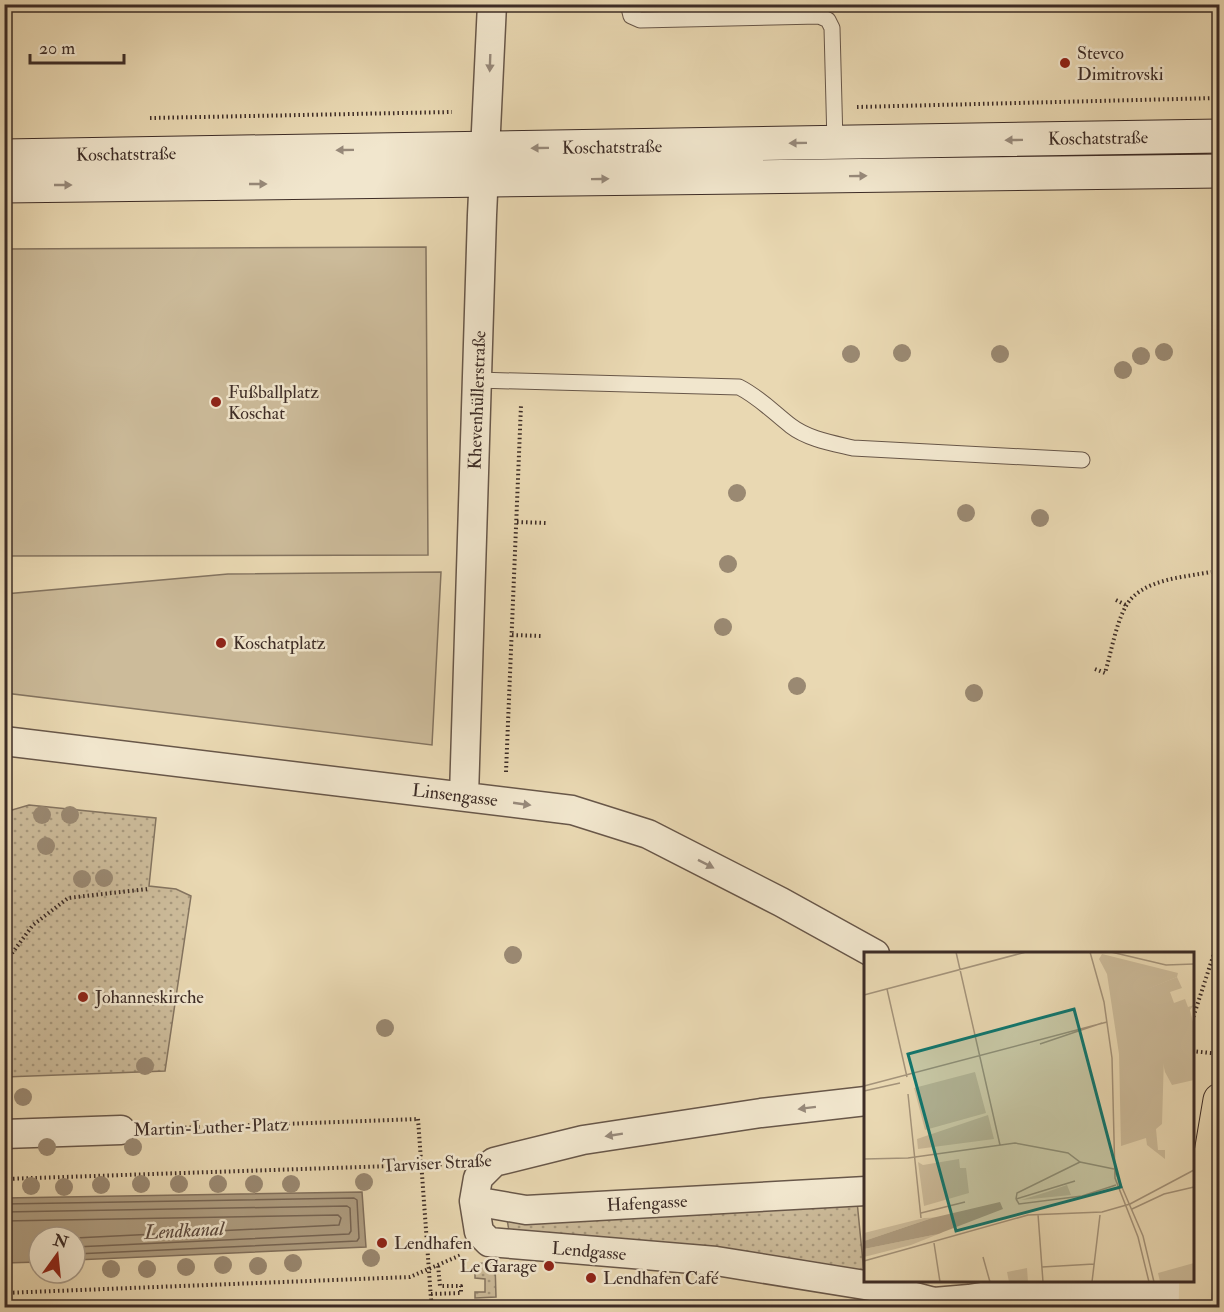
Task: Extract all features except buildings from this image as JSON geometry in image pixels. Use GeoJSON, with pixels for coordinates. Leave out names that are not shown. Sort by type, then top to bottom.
{"type":"FeatureCollection","features":[{"type":"Feature","properties":{"kind":"main road","name":"Koschatstraße"},"geometry":{"type":"LineString","coordinates":[[4,156],[1220,136]]}},
{"type":"Feature","properties":{"kind":"main road","name":"Koschatstraße"},"geometry":{"type":"LineString","coordinates":[[4,186],[1220,171]]}},
{"type":"Feature","properties":{"kind":"main road"},"geometry":{"type":"LineString","coordinates":[[1194,1298],[1200,1169],[1220,1100]]}},
{"type":"Feature","properties":{"kind":"main road"},"geometry":{"type":"LineString","coordinates":[[1200,1169],[1220,1212]]}},
{"type":"Feature","properties":{"kind":"street","name":"Khevenhüllerstraße"},"geometry":{"type":"LineString","coordinates":[[464,796],[492,4]]}},
{"type":"Feature","properties":{"kind":"street","name":"Linsengasse"},"geometry":{"type":"LineString","coordinates":[[4,741],[572,810],[648,834],[781,902],[871,952]]}},
{"type":"Feature","properties":{"kind":"street","name":"Tarviser Straße"},"geometry":{"type":"LineString","coordinates":[[494,1162],[583,1140],[761,1113],[864,1101]]}},
{"type":"Feature","properties":{"kind":"street","name":"Martin-Luther-Platz"},"geometry":{"type":"LineString","coordinates":[[4,1134],[121,1130]]}},
{"type":"Feature","properties":{"kind":"street"},"geometry":{"type":"LineString","coordinates":[[489,1242],[479,1232],[474,1201],[478,1178],[494,1162]]}},
{"type":"Feature","properties":{"kind":"street","name":"Hafengasse"},"geometry":{"type":"LineString","coordinates":[[474,1201],[502,1208],[526,1210],[864,1191]]}},
{"type":"Feature","properties":{"kind":"street","name":"Lendgasse"},"geometry":{"type":"LineString","coordinates":[[489,1242],[716,1261],[873,1297],[934,1302],[1032,1289],[1110,1290],[1194,1298]]}},
{"type":"Feature","properties":{"kind":"lane"},"geometry":{"type":"LineString","coordinates":[[628,4],[631,16],[640,20],[819,15],[828,20],[832,28],[835,143]]}},
{"type":"Feature","properties":{"kind":"lane"},"geometry":{"type":"LineString","coordinates":[[477,380],[738,387],[760,398],[792,427],[819,439],[853,448],[1082,460]]}},
{"type":"Feature","properties":{"kind":"path"},"geometry":{"type":"LineString","coordinates":[[834,107],[1217,98]]}},
{"type":"Feature","properties":{"kind":"path"},"geometry":{"type":"LineString","coordinates":[[146,118],[452,112]]}},
{"type":"Feature","properties":{"kind":"path"},"geometry":{"type":"LineString","coordinates":[[506,773],[522,380]]}},
{"type":"Feature","properties":{"kind":"path"},"geometry":{"type":"LineString","coordinates":[[516,522],[546,524]]}},
{"type":"Feature","properties":{"kind":"path"},"geometry":{"type":"LineString","coordinates":[[1095,669],[1106,673],[1126,605],[1142,591],[1167,580],[1211,572]]}},
{"type":"Feature","properties":{"kind":"path"},"geometry":{"type":"LineString","coordinates":[[1116,600],[1126,605]]}},
{"type":"Feature","properties":{"kind":"path"},"geometry":{"type":"LineString","coordinates":[[512,635],[541,636]]}},
{"type":"Feature","properties":{"kind":"path"},"geometry":{"type":"LineString","coordinates":[[4,964],[33,925],[68,898],[147,889]]}},
{"type":"Feature","properties":{"kind":"path"},"geometry":{"type":"LineString","coordinates":[[1194,1015],[1220,935]]}},
{"type":"Feature","properties":{"kind":"path"},"geometry":{"type":"LineString","coordinates":[[1194,1051],[1220,1054]]}},
{"type":"Feature","properties":{"kind":"path","name":"Martin-Luther-Platz"},"geometry":{"type":"LineString","coordinates":[[121,1130],[418,1119],[431,1297]]}},
{"type":"Feature","properties":{"kind":"path","name":"Tarviser Straße"},"geometry":{"type":"LineString","coordinates":[[4,1179],[494,1162]]}},
{"type":"Feature","properties":{"kind":"path"},"geometry":{"type":"LineString","coordinates":[[4,1293],[410,1277],[489,1242]]}},
{"type":"Feature","properties":{"kind":"path"},"geometry":{"type":"LineString","coordinates":[[438,1265],[440,1286],[461,1286],[461,1293],[431,1297],[432,1304],[497,1308]]}},
{"type":"Feature","properties":{"kind":"shaded area","name":"Fußballplatz Koschat"},"geometry":{"type":"Polygon","coordinates":[[[426,247],[428,555],[5,556],[5,249],[426,247]]]}},
{"type":"Feature","properties":{"kind":"shaded area","name":"Koschatplatz"},"geometry":{"type":"Polygon","coordinates":[[[441,572],[432,745],[5,693],[5,594],[228,574],[441,572]]]}},
{"type":"Feature","properties":{"kind":"shaded area"},"geometry":{"type":"Polygon","coordinates":[[[29,805],[156,818],[149,886],[176,889],[191,896],[165,1071],[5,1077],[5,812],[29,805]]]}},
{"type":"Feature","properties":{"kind":"shaded area"},"geometry":{"type":"Polygon","coordinates":[[[857,1201],[864,1273],[509,1231],[507,1219],[857,1201]]]}},
{"type":"Feature","properties":{"kind":"shaded area"},"geometry":{"type":"Polygon","coordinates":[[[495,1262],[496,1297],[475,1298],[475,1292],[485,1292],[485,1279],[475,1278],[475,1264],[495,1262]]]}},
{"type":"Feature","properties":{"kind":"water","name":"Lendkanal"},"geometry":{"type":"Polygon","coordinates":[[[362,1192],[366,1247],[87,1259],[87,1225],[27,1225],[27,1262],[5,1263],[5,1198],[362,1192]]]}},
{"type":"Feature","properties":{"kind":"place","name":"Stevco Dimitrovski"},"geometry":{"type":"Point","coordinates":[1065,63]}},
{"type":"Feature","properties":{"kind":"place","name":"Fußballplatz Koschat"},"geometry":{"type":"Point","coordinates":[216,402]}},
{"type":"Feature","properties":{"kind":"place","name":"Koschatplatz"},"geometry":{"type":"Point","coordinates":[221,643]}},
{"type":"Feature","properties":{"kind":"place","name":"Johanneskirche"},"geometry":{"type":"Point","coordinates":[83,997]}},
{"type":"Feature","properties":{"kind":"place","name":"Lendhafen"},"geometry":{"type":"Point","coordinates":[382,1243]}},
{"type":"Feature","properties":{"kind":"place","name":"Le Garage"},"geometry":{"type":"Point","coordinates":[549,1266]}},
{"type":"Feature","properties":{"kind":"place","name":"Lendhafen Café"},"geometry":{"type":"Point","coordinates":[591,1278]}}]}
